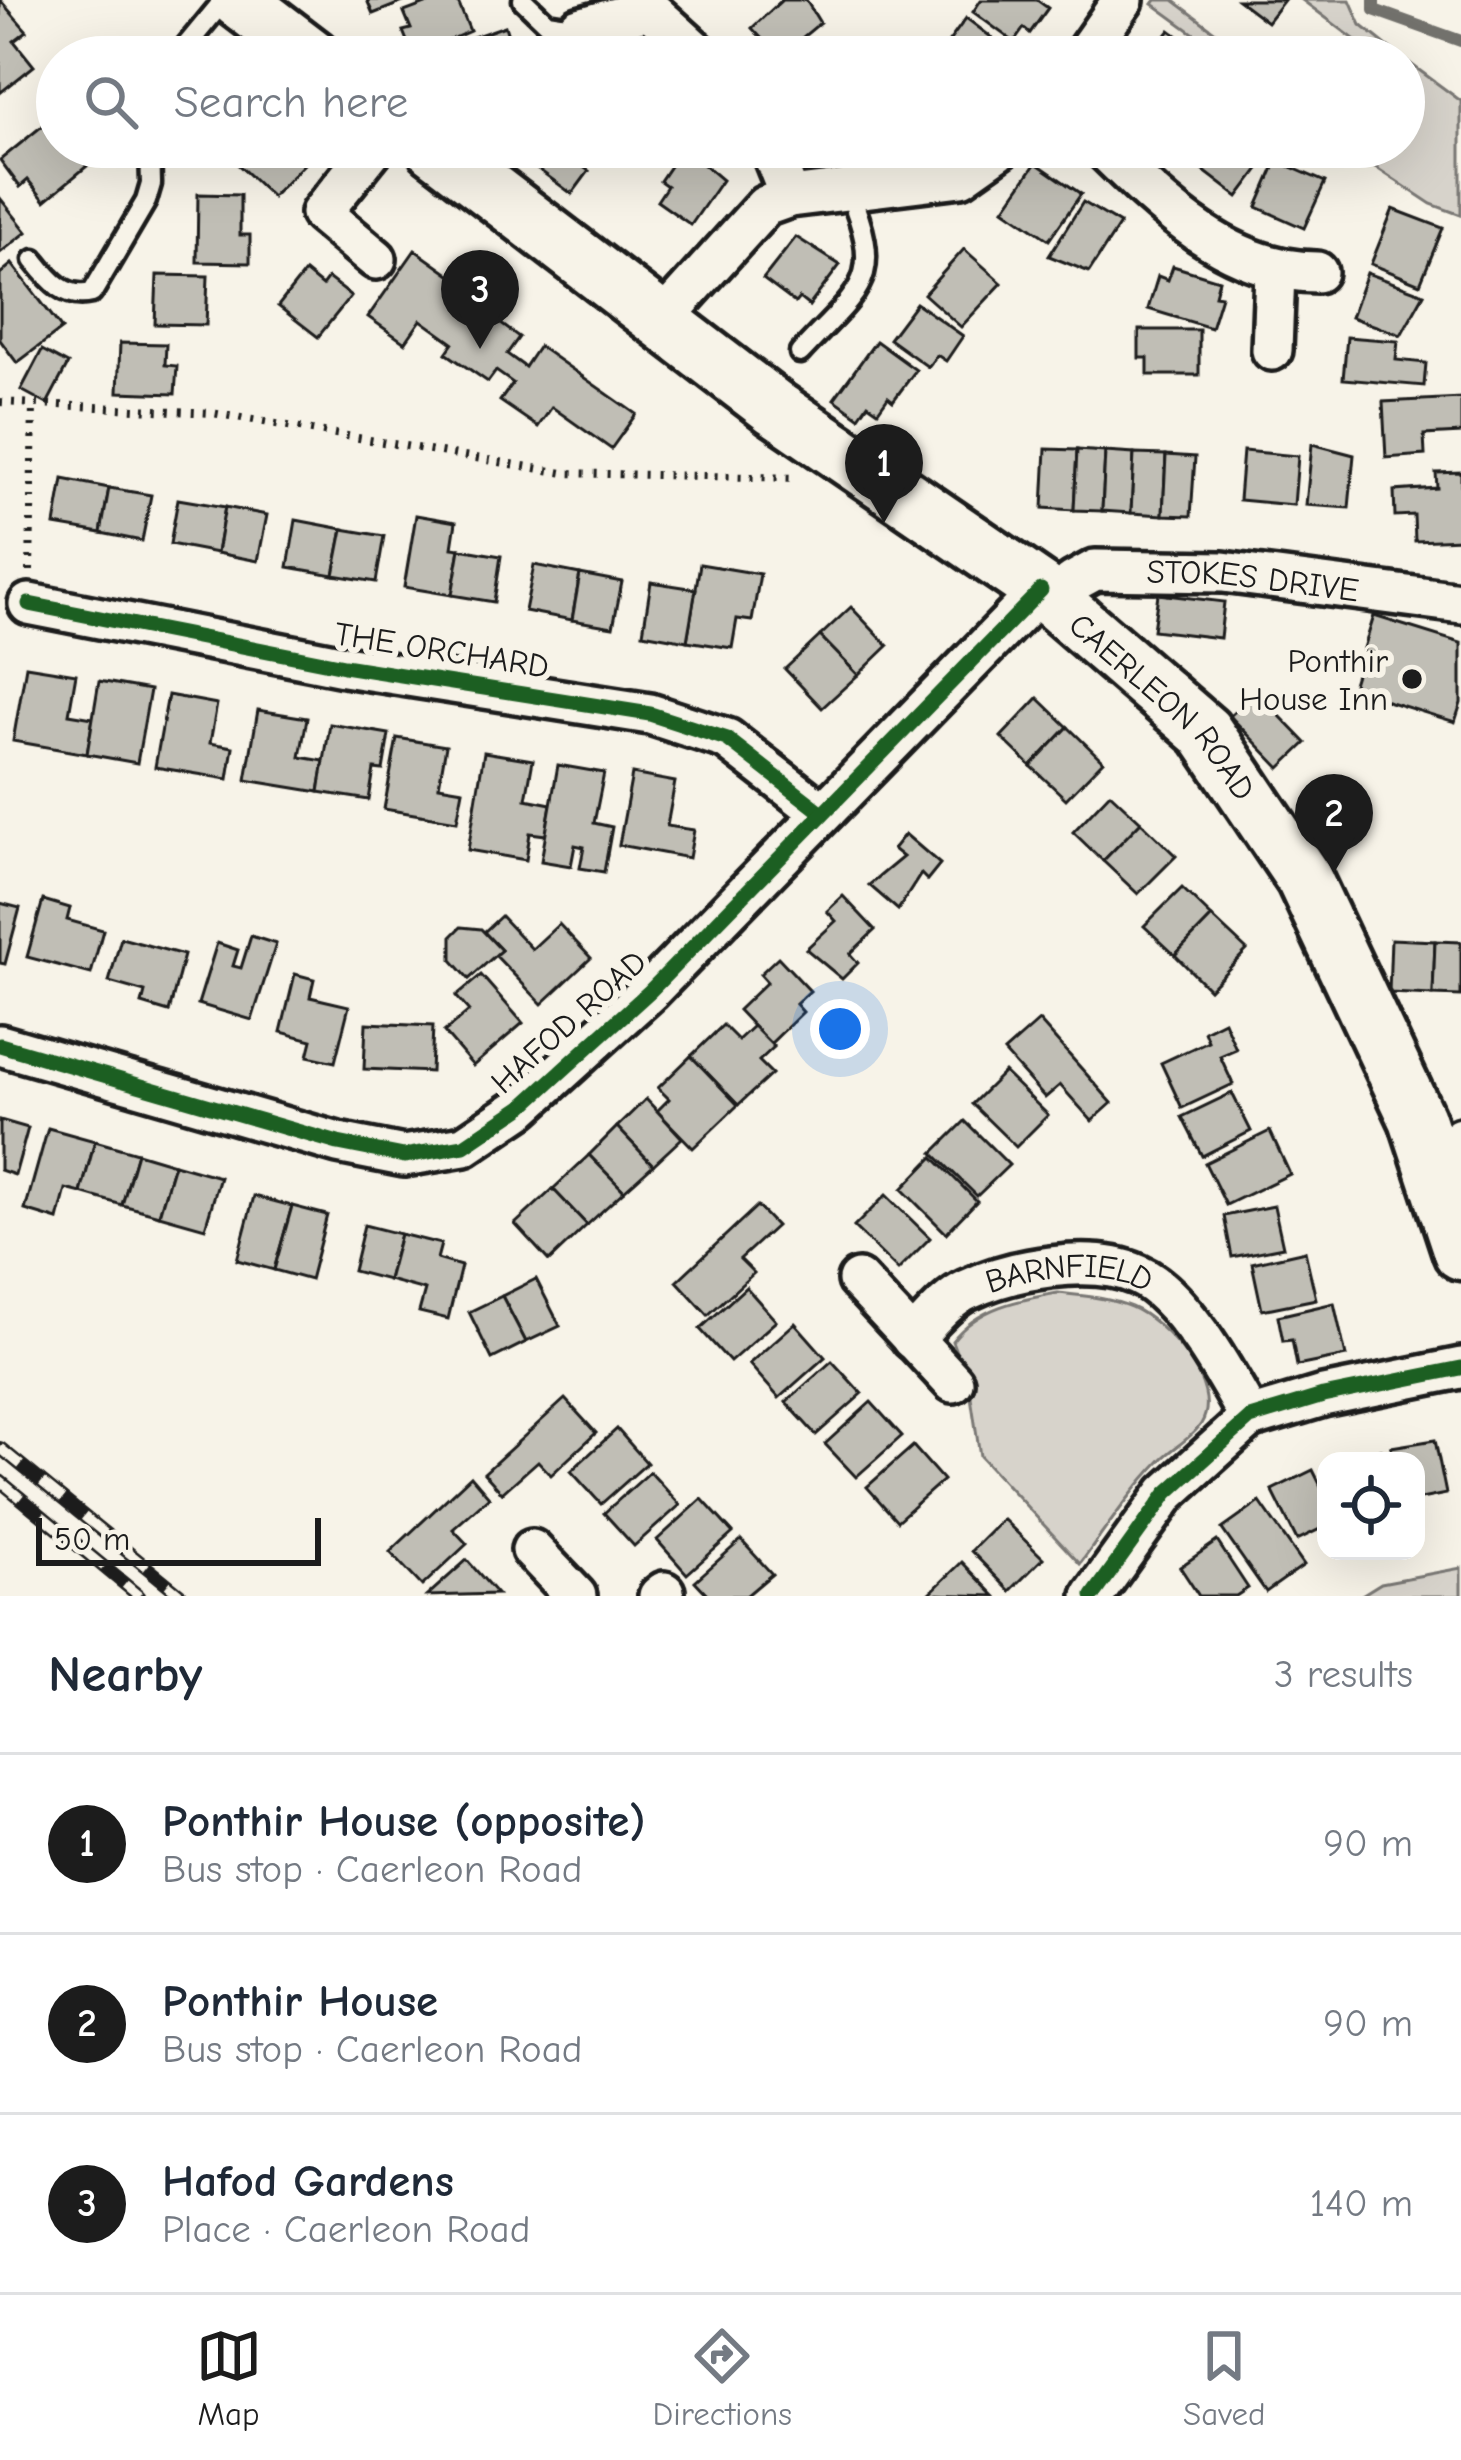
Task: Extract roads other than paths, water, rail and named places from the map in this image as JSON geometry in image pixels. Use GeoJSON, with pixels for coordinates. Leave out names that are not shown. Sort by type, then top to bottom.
{"type":"FeatureCollection","features":[{"type":"Feature","properties":{"kind":"main road"},"geometry":{"type":"LineString","coordinates":[[238,0],[285,36]]}},
{"type":"Feature","properties":{"kind":"main road","name":"CAERLEON ROAD"},"geometry":{"type":"LineString","coordinates":[[462,168],[775,408],[1049,597],[1205,732],[1304,879],[1417,1119],[1449,1155],[1461,1252]]}},
{"type":"Feature","properties":{"kind":"street"},"geometry":{"type":"LineString","coordinates":[[1098,36],[1123,0]]}},
{"type":"Feature","properties":{"kind":"street"},"geometry":{"type":"LineString","coordinates":[[584,36],[656,4],[684,36]]}},
{"type":"Feature","properties":{"kind":"street"},"geometry":{"type":"LineString","coordinates":[[357,168],[321,212],[376,259]]}},
{"type":"Feature","properties":{"kind":"street"},"geometry":{"type":"LineString","coordinates":[[778,168],[790,197]]}},
{"type":"Feature","properties":{"kind":"street"},"geometry":{"type":"LineString","coordinates":[[662,320],[764,206],[790,197],[961,176],[972,168]]}},
{"type":"Feature","properties":{"kind":"street"},"geometry":{"type":"LineString","coordinates":[[1123,168],[1155,200],[1224,248],[1275,272],[1317,272]]}},
{"type":"Feature","properties":{"kind":"street"},"geometry":{"type":"LineString","coordinates":[[1271,350],[1275,272]]}},
{"type":"Feature","properties":{"kind":"street","name":"STOKES DRIVE"},"geometry":{"type":"LineString","coordinates":[[1049,597],[1095,570],[1223,572],[1461,603]]}},
{"type":"Feature","properties":{"kind":"street","name":"HAFOD ROAD"},"geometry":{"type":"LineString","coordinates":[[0,1045],[338,1143],[404,1156],[464,1146],[522,1107],[650,991],[821,812],[1049,597]]}},
{"type":"Feature","properties":{"kind":"street","name":"THE ORCHARD"},"geometry":{"type":"LineString","coordinates":[[29,604],[344,666],[650,714],[727,739],[821,812]]}},
{"type":"Feature","properties":{"kind":"street","name":"BARNFIELD"},"geometry":{"type":"LineString","coordinates":[[912,1339],[964,1291],[1031,1271],[1091,1267],[1138,1274],[1180,1311],[1220,1365],[1250,1418]]}},
{"type":"Feature","properties":{"kind":"street"},"geometry":{"type":"LineString","coordinates":[[858,1280],[953,1382]]}},
{"type":"Feature","properties":{"kind":"street"},"geometry":{"type":"LineString","coordinates":[[1093,1596],[1167,1493],[1250,1418],[1323,1396],[1461,1368]]}},
{"type":"Feature","properties":{"kind":"street"},"geometry":{"type":"LineString","coordinates":[[532,1550],[576,1596]]}},
{"type":"Feature","properties":{"kind":"lane"},"geometry":{"type":"LineString","coordinates":[[194,36],[224,0]]}},
{"type":"Feature","properties":{"kind":"lane"},"geometry":{"type":"LineString","coordinates":[[523,0],[563,36]]}},
{"type":"Feature","properties":{"kind":"lane"},"geometry":{"type":"LineString","coordinates":[[34,260],[52,283],[70,293],[92,293],[146,200],[148,168]]}},
{"type":"Feature","properties":{"kind":"lane"},"geometry":{"type":"LineString","coordinates":[[800,352],[860,286],[869,269],[869,252],[849,192]]}},
{"type":"Feature","properties":{"kind":"waterway"},"geometry":{"type":"LineString","coordinates":[[1374,0],[1374,10],[1461,41]]}},
{"type":"Feature","properties":{"kind":"railway"},"geometry":{"type":"LineString","coordinates":[[0,1448],[182,1596]]}},
{"type":"Feature","properties":{"kind":"railway"},"geometry":{"type":"LineString","coordinates":[[0,1481],[139,1596]]}},
{"type":"Feature","properties":{"kind":"place","name":"Hafod Gardens"},"geometry":{"type":"Point","coordinates":[480,349]}},
{"type":"Feature","properties":{"kind":"place","name":"Ponthir House (opposite)"},"geometry":{"type":"Point","coordinates":[884,523]}},
{"type":"Feature","properties":{"kind":"place","name":"Ponthir House Inn"},"geometry":{"type":"Point","coordinates":[1412,679]}},
{"type":"Feature","properties":{"kind":"place","name":"Ponthir House"},"geometry":{"type":"Point","coordinates":[1334,873]}}]}
